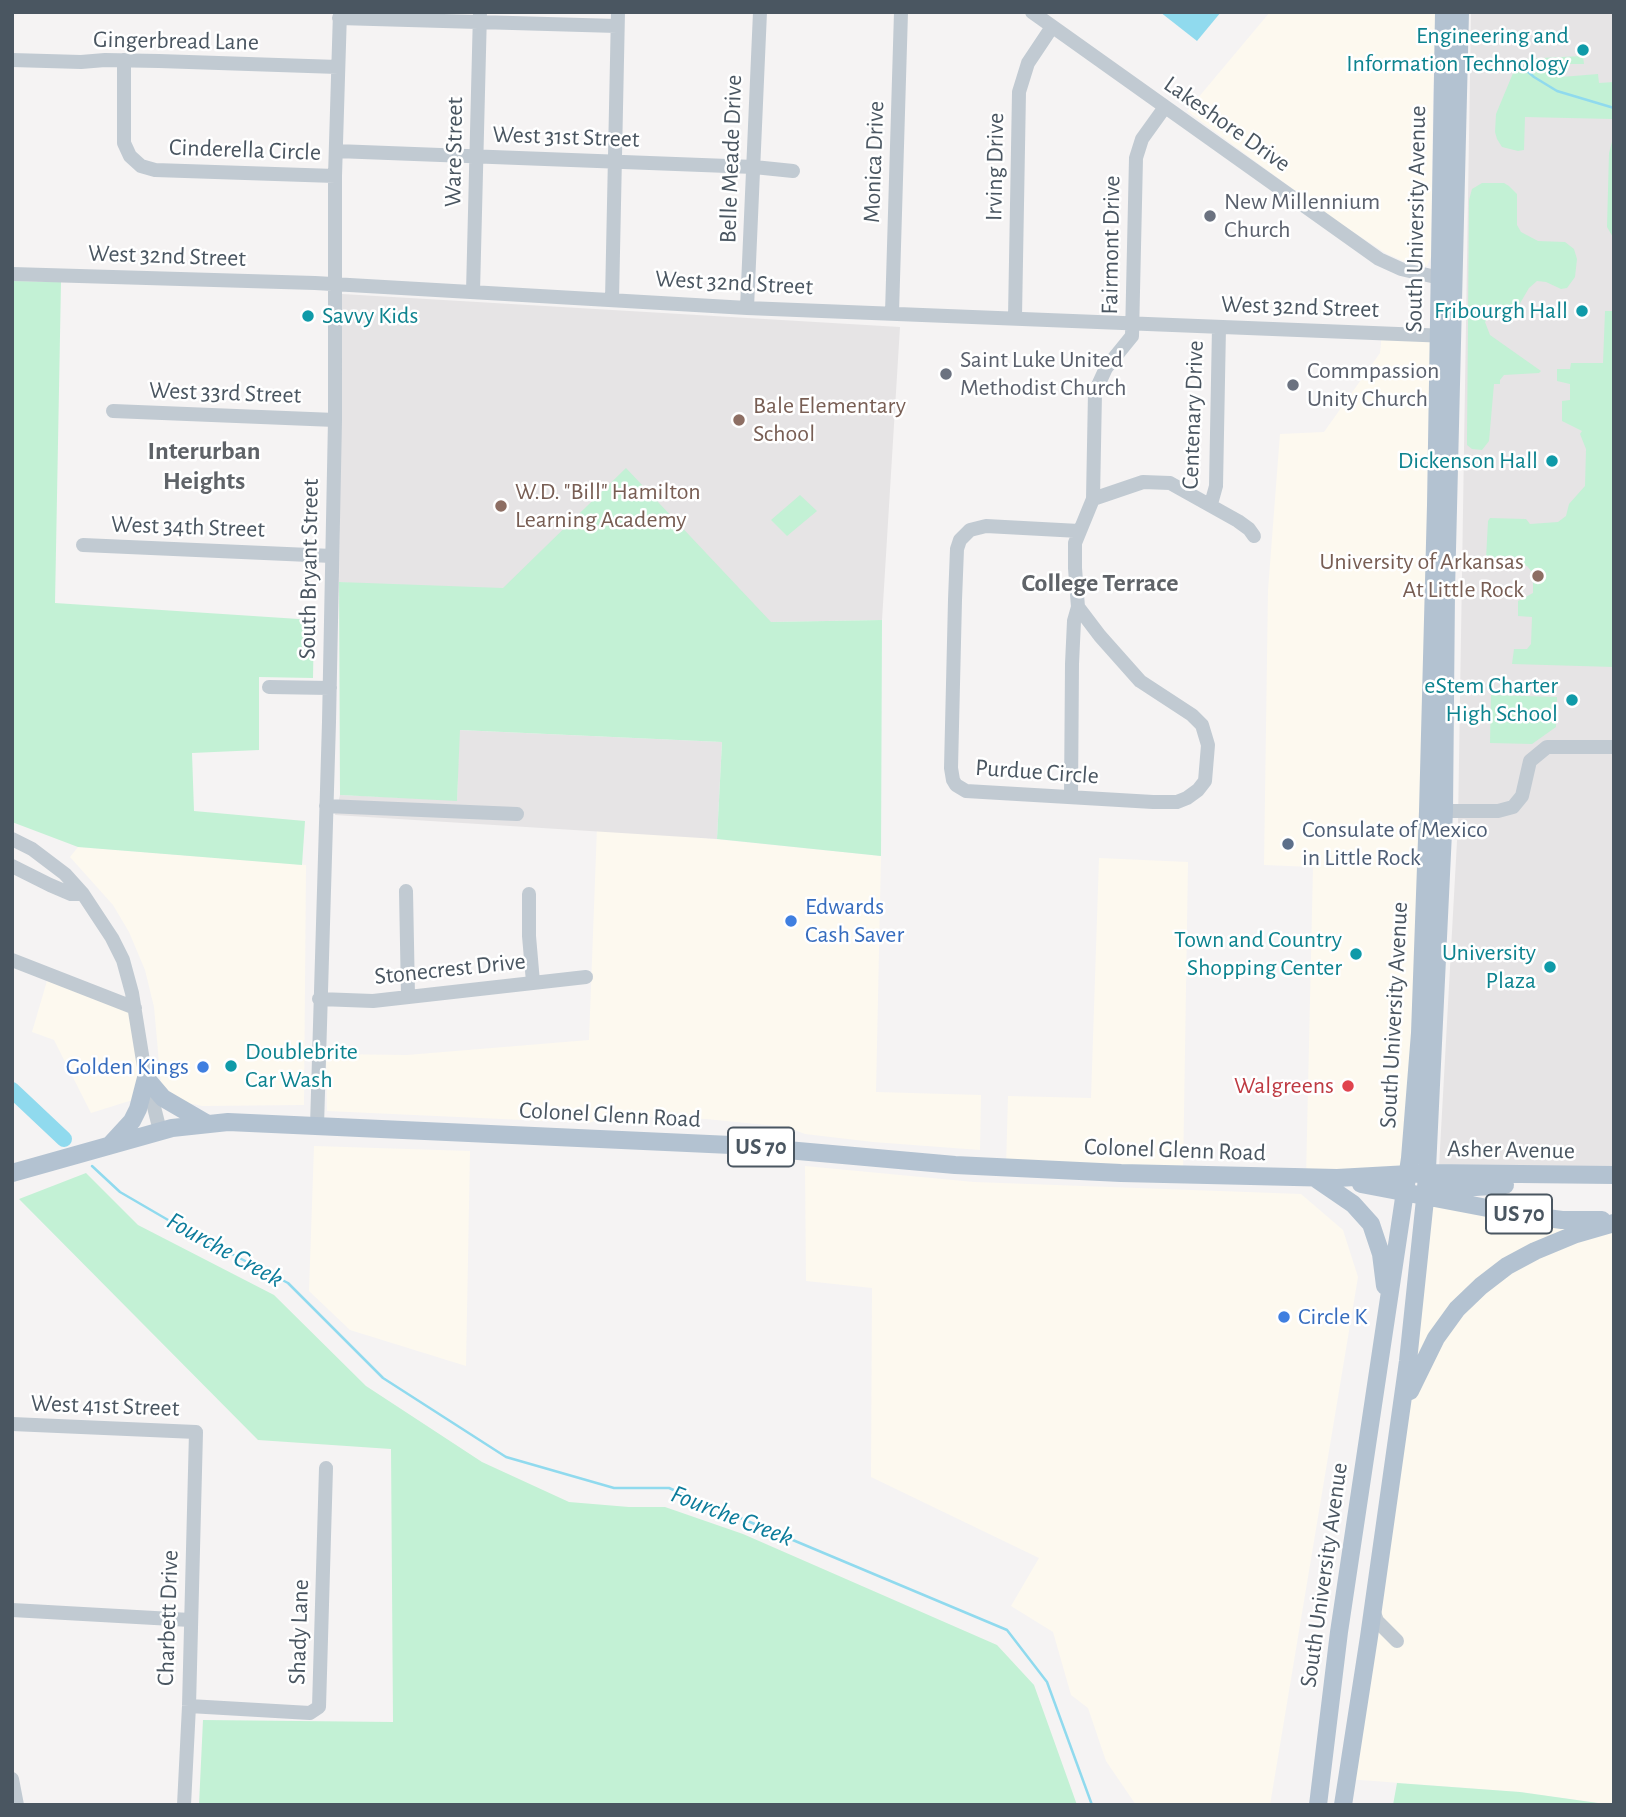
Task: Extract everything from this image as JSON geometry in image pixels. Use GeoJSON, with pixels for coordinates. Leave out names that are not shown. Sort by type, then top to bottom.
{"type":"FeatureCollection","features":[{"type":"Feature","properties":{"kind":"main road","name":"South University Avenue"},"geometry":{"type":"LineString","coordinates":[[1343,1805],[1408,1361],[1429,1133],[1444,811],[1446,335],[1440,278],[1444,12]]}},
{"type":"Feature","properties":{"kind":"main road","name":"South University Avenue"},"geometry":{"type":"LineString","coordinates":[[1318,1805],[1339,1632],[1406,1183],[1420,1033],[1460,12]]}},
{"type":"Feature","properties":{"kind":"main road"},"geometry":{"type":"LineString","coordinates":[[146,1077],[163,1098],[206,1123]]}},
{"type":"Feature","properties":{"kind":"main road"},"geometry":{"type":"LineString","coordinates":[[109,1146],[132,1121],[146,1077]]}},
{"type":"Feature","properties":{"kind":"main road","name":"Colonel Glenn Road"},"geometry":{"type":"LineString","coordinates":[[20,1170],[160,1131],[206,1123],[731,1145],[1006,1168],[1337,1178],[1426,1186]]}},
{"type":"Feature","properties":{"kind":"main road"},"geometry":{"type":"LineString","coordinates":[[1429,1133],[1441,1161],[1462,1174]]}},
{"type":"Feature","properties":{"kind":"main road","name":"Asher Avenue"},"geometry":{"type":"LineString","coordinates":[[1426,1186],[1462,1174],[1614,1175]]}},
{"type":"Feature","properties":{"kind":"main road"},"geometry":{"type":"LineString","coordinates":[[1426,1186],[1543,1182],[1574,1175]]}},
{"type":"Feature","properties":{"kind":"main road"},"geometry":{"type":"LineString","coordinates":[[1315,1178],[1353,1204],[1373,1228],[1381,1254],[1385,1282],[1385,1325]]}},
{"type":"Feature","properties":{"kind":"main road","name":"Asher Avenue"},"geometry":{"type":"LineString","coordinates":[[1426,1186],[1562,1220],[1614,1221]]}},
{"type":"Feature","properties":{"kind":"main road"},"geometry":{"type":"LineString","coordinates":[[1396,1442],[1414,1380],[1436,1338],[1463,1303],[1494,1275],[1520,1259],[1551,1244],[1614,1221]]}},
{"type":"Feature","properties":{"kind":"street","name":"Belle Meade Drive"},"geometry":{"type":"LineString","coordinates":[[747,308],[760,12]]}},
{"type":"Feature","properties":{"kind":"street","name":"Monica Drive"},"geometry":{"type":"LineString","coordinates":[[892,313],[901,12]]}},
{"type":"Feature","properties":{"kind":"street","name":"Lakeshore Drive"},"geometry":{"type":"LineString","coordinates":[[1032,12],[1379,259],[1401,269],[1440,278]]}},
{"type":"Feature","properties":{"kind":"street"},"geometry":{"type":"LineString","coordinates":[[340,15],[617,19],[612,300]]}},
{"type":"Feature","properties":{"kind":"street","name":"South Bryant Street"},"geometry":{"type":"LineString","coordinates":[[317,1126],[330,688],[335,420],[335,176],[340,15]]}},
{"type":"Feature","properties":{"kind":"street","name":"Ware Street"},"geometry":{"type":"LineString","coordinates":[[474,292],[480,17]]}},
{"type":"Feature","properties":{"kind":"street","name":"Irving Drive"},"geometry":{"type":"LineString","coordinates":[[1015,317],[1019,92],[1028,63],[1052,27]]}},
{"type":"Feature","properties":{"kind":"street","name":"Gingerbread Lane"},"geometry":{"type":"LineString","coordinates":[[12,60],[124,60],[338,67]]}},
{"type":"Feature","properties":{"kind":"street","name":"Cinderella Circle"},"geometry":{"type":"LineString","coordinates":[[124,60],[124,143],[130,156],[141,166],[155,170],[335,176]]}},
{"type":"Feature","properties":{"kind":"street","name":"Fairmont Drive"},"geometry":{"type":"LineString","coordinates":[[1071,797],[1074,621],[1078,607],[1075,543],[1093,499],[1097,386],[1106,368],[1130,340],[1133,322],[1136,158],[1142,139],[1165,107]]}},
{"type":"Feature","properties":{"kind":"street","name":"West 31st Street"},"geometry":{"type":"LineString","coordinates":[[336,151],[754,167],[793,171]]}},
{"type":"Feature","properties":{"kind":"street","name":"West 32nd Street"},"geometry":{"type":"LineString","coordinates":[[12,274],[335,285],[747,308],[1446,335]]}},
{"type":"Feature","properties":{"kind":"street","name":"Centenary Drive"},"geometry":{"type":"LineString","coordinates":[[1211,505],[1216,486],[1219,327]]}},
{"type":"Feature","properties":{"kind":"street","name":"West 33rd Street"},"geometry":{"type":"LineString","coordinates":[[113,411],[335,420]]}},
{"type":"Feature","properties":{"kind":"street"},"geometry":{"type":"LineString","coordinates":[[1093,499],[1143,482],[1161,481],[1179,486],[1238,521],[1254,536]]}},
{"type":"Feature","properties":{"kind":"street","name":"Purdue Circle"},"geometry":{"type":"LineString","coordinates":[[1078,607],[1140,681],[1196,718],[1206,732],[1208,744],[1205,781],[1187,798],[1177,802],[1165,802],[966,791],[953,780],[951,768],[955,600],[957,549],[960,540],[970,530],[1000,526],[1079,531]]}},
{"type":"Feature","properties":{"kind":"street","name":"West 34th Street"},"geometry":{"type":"LineString","coordinates":[[83,545],[332,556]]}},
{"type":"Feature","properties":{"kind":"street"},"geometry":{"type":"LineString","coordinates":[[269,687],[330,688]]}},
{"type":"Feature","properties":{"kind":"street"},"geometry":{"type":"LineString","coordinates":[[1444,811],[1498,811],[1513,807],[1522,796],[1530,761],[1547,747],[1614,747]]}},
{"type":"Feature","properties":{"kind":"street"},"geometry":{"type":"LineString","coordinates":[[326,806],[517,814]]}},
{"type":"Feature","properties":{"kind":"street"},"geometry":{"type":"LineString","coordinates":[[12,839],[32,849],[65,874],[103,922],[121,956],[135,1008],[146,1077],[160,1131]]}},
{"type":"Feature","properties":{"kind":"street"},"geometry":{"type":"LineString","coordinates":[[12,866],[71,894],[83,894]]}},
{"type":"Feature","properties":{"kind":"street"},"geometry":{"type":"LineString","coordinates":[[406,891],[408,996]]}},
{"type":"Feature","properties":{"kind":"street"},"geometry":{"type":"LineString","coordinates":[[529,894],[533,982]]}},
{"type":"Feature","properties":{"kind":"street"},"geometry":{"type":"LineString","coordinates":[[12,960],[135,1008]]}},
{"type":"Feature","properties":{"kind":"street","name":"Stonecrest Drive"},"geometry":{"type":"LineString","coordinates":[[319,999],[373,1001],[586,977]]}},
{"type":"Feature","properties":{"kind":"street","name":"West 41st Street"},"geometry":{"type":"LineString","coordinates":[[12,1424],[196,1432]]}},
{"type":"Feature","properties":{"kind":"street","name":"Charbett Drive"},"geometry":{"type":"LineString","coordinates":[[184,1805],[196,1432]]}},
{"type":"Feature","properties":{"kind":"street","name":"Shady Lane"},"geometry":{"type":"LineString","coordinates":[[189,1706],[310,1713],[319,1707],[326,1468]]}},
{"type":"Feature","properties":{"kind":"street"},"geometry":{"type":"LineString","coordinates":[[12,1610],[190,1620]]}},
{"type":"Feature","properties":{"kind":"street"},"geometry":{"type":"LineString","coordinates":[[1373,1610],[1377,1621],[1397,1641]]}},
{"type":"Feature","properties":{"kind":"street"},"geometry":{"type":"LineString","coordinates":[[12,1779],[16,1805]]}},
{"type":"Feature","properties":{"kind":"shaded area"},"geometry":{"type":"Polygon","coordinates":[[[1270,12],[1437,12],[1431,257],[1427,266],[1408,263],[1387,254],[1338,222],[1187,111],[1270,12]]]}},
{"type":"Feature","properties":{"kind":"shaded area","name":"University of Arkansas At Little Rock"},"geometry":{"type":"Polygon","coordinates":[[[1471,12],[1614,12],[1614,1166],[1439,1167],[1458,823],[1471,12]]]}},
{"type":"Feature","properties":{"kind":"shaded area"},"geometry":{"type":"Polygon","coordinates":[[[342,294],[900,327],[882,620],[771,622],[339,582],[342,294]]]}},
{"type":"Feature","properties":{"kind":"shaded area"},"geometry":{"type":"Polygon","coordinates":[[[1382,333],[1438,335],[1407,1174],[1306,1178],[1313,867],[1264,865],[1268,590],[1280,434],[1324,432],[1380,353],[1382,333]]]}},
{"type":"Feature","properties":{"kind":"shaded area"},"geometry":{"type":"Polygon","coordinates":[[[459,730],[722,742],[717,839],[335,815],[340,795],[457,800],[459,730]]]}},
{"type":"Feature","properties":{"kind":"shaded area"},"geometry":{"type":"Polygon","coordinates":[[[597,827],[881,856],[876,1092],[981,1095],[980,1150],[873,1142],[805,1134],[786,1127],[706,1119],[608,1116],[589,1123],[327,1111],[326,1054],[407,1055],[589,1040],[597,827]]]}},
{"type":"Feature","properties":{"kind":"shaded area"},"geometry":{"type":"Polygon","coordinates":[[[78,847],[306,865],[304,1105],[202,1106],[179,1101],[161,1085],[154,1007],[145,970],[129,932],[113,905],[70,857],[78,847]]]}},
{"type":"Feature","properties":{"kind":"shaded area"},"geometry":{"type":"Polygon","coordinates":[[[1099,858],[1188,862],[1183,1175],[1006,1168],[1008,1096],[1091,1098],[1099,858]]]}},
{"type":"Feature","properties":{"kind":"shaded area"},"geometry":{"type":"Polygon","coordinates":[[[49,974],[135,1008],[142,1097],[91,1113],[54,1040],[32,1032],[49,974]]]}},
{"type":"Feature","properties":{"kind":"shaded area"},"geometry":{"type":"Polygon","coordinates":[[[314,1146],[470,1151],[466,1366],[350,1330],[309,1291],[314,1146]]]}},
{"type":"Feature","properties":{"kind":"shaded area"},"geometry":{"type":"Polygon","coordinates":[[[805,1166],[974,1182],[1301,1194],[1343,1230],[1358,1277],[1270,1805],[1136,1805],[1106,1761],[1088,1708],[1071,1695],[1053,1632],[1011,1606],[1039,1558],[871,1477],[872,1288],[806,1281],[805,1166]]]}},
{"type":"Feature","properties":{"kind":"shaded area"},"geometry":{"type":"Polygon","coordinates":[[[1426,1196],[1614,1217],[1614,1805],[1520,1792],[1347,1779],[1426,1196]]]}},
{"type":"Feature","properties":{"kind":"green space"},"geometry":{"type":"Polygon","coordinates":[[[1583,56],[1584,64],[1563,64],[1561,77],[1598,74],[1599,83],[1614,82],[1614,239],[1607,227],[1612,119],[1525,117],[1524,150],[1518,151],[1502,147],[1495,132],[1496,114],[1521,59],[1583,56]]]}},
{"type":"Feature","properties":{"kind":"green space"},"geometry":{"type":"Polygon","coordinates":[[[1482,183],[1504,183],[1509,186],[1517,194],[1517,225],[1521,232],[1538,241],[1565,242],[1574,249],[1577,259],[1575,277],[1567,288],[1561,289],[1537,281],[1529,288],[1519,305],[1509,313],[1488,318],[1485,322],[1490,335],[1541,371],[1504,375],[1500,384],[1494,384],[1489,441],[1482,450],[1472,449],[1467,445],[1467,439],[1469,200],[1472,189],[1482,183]]]}},
{"type":"Feature","properties":{"kind":"green space"},"geometry":{"type":"Polygon","coordinates":[[[12,281],[61,282],[55,603],[314,620],[313,678],[259,677],[259,750],[192,753],[194,811],[305,821],[302,865],[78,847],[12,822],[12,281]]]}},
{"type":"Feature","properties":{"kind":"green space"},"geometry":{"type":"Polygon","coordinates":[[[1605,311],[1614,311],[1614,667],[1512,664],[1514,649],[1527,649],[1531,644],[1532,617],[1518,616],[1518,601],[1533,593],[1533,573],[1527,566],[1515,565],[1515,557],[1497,556],[1495,559],[1486,559],[1488,521],[1490,518],[1526,519],[1530,524],[1558,522],[1566,516],[1569,504],[1585,486],[1586,449],[1580,434],[1582,431],[1562,421],[1562,401],[1570,400],[1570,384],[1557,381],[1557,369],[1570,369],[1571,363],[1603,363],[1605,311]]]}},
{"type":"Feature","properties":{"kind":"green space"},"geometry":{"type":"Polygon","coordinates":[[[626,468],[771,622],[882,620],[881,856],[717,839],[722,742],[460,730],[457,801],[340,795],[339,582],[503,588],[626,468]]]}},
{"type":"Feature","properties":{"kind":"green space"},"geometry":{"type":"Polygon","coordinates":[[[800,495],[817,511],[787,536],[771,520],[800,495]]]}},
{"type":"Feature","properties":{"kind":"green space"},"geometry":{"type":"Polygon","coordinates":[[[1491,695],[1557,697],[1556,727],[1532,744],[1490,743],[1491,695]]]}},
{"type":"Feature","properties":{"kind":"green space"},"geometry":{"type":"Polygon","coordinates":[[[86,1173],[138,1225],[274,1295],[366,1386],[482,1462],[569,1502],[665,1507],[743,1534],[997,1645],[1034,1685],[1077,1805],[199,1805],[203,1720],[393,1722],[391,1449],[258,1440],[19,1199],[86,1173]]]}},
{"type":"Feature","properties":{"kind":"green space"},"geometry":{"type":"Polygon","coordinates":[[[1397,1783],[1520,1792],[1612,1805],[1393,1805],[1397,1783]]]}},
{"type":"Feature","properties":{"kind":"water"},"geometry":{"type":"Polygon","coordinates":[[[1160,12],[1221,12],[1197,41],[1160,12]]]}},
{"type":"Feature","properties":{"kind":"waterway"},"geometry":{"type":"LineString","coordinates":[[1520,65],[1557,91],[1614,108]]}},
{"type":"Feature","properties":{"kind":"waterway"},"geometry":{"type":"LineString","coordinates":[[12,1090],[64,1139]]}},
{"type":"Feature","properties":{"kind":"waterway","name":"Fourche Creek"},"geometry":{"type":"LineString","coordinates":[[92,1166],[120,1192],[187,1231],[288,1283],[383,1378],[506,1457],[614,1488],[669,1488],[1007,1630],[1047,1682],[1092,1805]]}},
{"type":"Feature","properties":{"kind":"place","name":"Engineering and Information Technology"},"geometry":{"type":"Point","coordinates":[1583,50]}},
{"type":"Feature","properties":{"kind":"place","name":"New Millennium Church"},"geometry":{"type":"Point","coordinates":[1210,216]}},
{"type":"Feature","properties":{"kind":"place","name":"Fribourgh Hall"},"geometry":{"type":"Point","coordinates":[1582,311]}},
{"type":"Feature","properties":{"kind":"place","name":"Savvy Kids"},"geometry":{"type":"Point","coordinates":[308,316]}},
{"type":"Feature","properties":{"kind":"place","name":"Saint Luke United Methodist Church"},"geometry":{"type":"Point","coordinates":[946,374]}},
{"type":"Feature","properties":{"kind":"place","name":"Commpassion Unity Church"},"geometry":{"type":"Point","coordinates":[1293,385]}},
{"type":"Feature","properties":{"kind":"place","name":"Bale Elementary School"},"geometry":{"type":"Point","coordinates":[739,420]}},
{"type":"Feature","properties":{"kind":"place","name":"Dickenson Hall"},"geometry":{"type":"Point","coordinates":[1552,461]}},
{"type":"Feature","properties":{"kind":"place","name":"W.D. \"Bill\" Hamilton Learning Academy"},"geometry":{"type":"Point","coordinates":[501,506]}},
{"type":"Feature","properties":{"kind":"place","name":"University of Arkansas At Little Rock"},"geometry":{"type":"Point","coordinates":[1538,576]}},
{"type":"Feature","properties":{"kind":"place","name":"eStem Charter High School"},"geometry":{"type":"Point","coordinates":[1572,700]}},
{"type":"Feature","properties":{"kind":"place","name":"Consulate of Mexico in Little Rock"},"geometry":{"type":"Point","coordinates":[1288,844]}},
{"type":"Feature","properties":{"kind":"place","name":"Edwards Cash Saver"},"geometry":{"type":"Point","coordinates":[791,921]}},
{"type":"Feature","properties":{"kind":"place","name":"Town and Country Shopping Center"},"geometry":{"type":"Point","coordinates":[1356,954]}},
{"type":"Feature","properties":{"kind":"place","name":"University Plaza"},"geometry":{"type":"Point","coordinates":[1550,967]}},
{"type":"Feature","properties":{"kind":"place","name":"Doublebrite Car Wash"},"geometry":{"type":"Point","coordinates":[231,1066]}},
{"type":"Feature","properties":{"kind":"place","name":"Golden Kings"},"geometry":{"type":"Point","coordinates":[203,1067]}},
{"type":"Feature","properties":{"kind":"place","name":"Walgreens"},"geometry":{"type":"Point","coordinates":[1348,1086]}},
{"type":"Feature","properties":{"kind":"place","name":"Circle K"},"geometry":{"type":"Point","coordinates":[1284,1317]}},
{"type":"Feature","properties":{"kind":"district","name":"Interurban Heights"},"geometry":{"type":"Point","coordinates":[204,466]}},
{"type":"Feature","properties":{"kind":"district","name":"College Terrace"},"geometry":{"type":"Point","coordinates":[1100,583]}}]}
